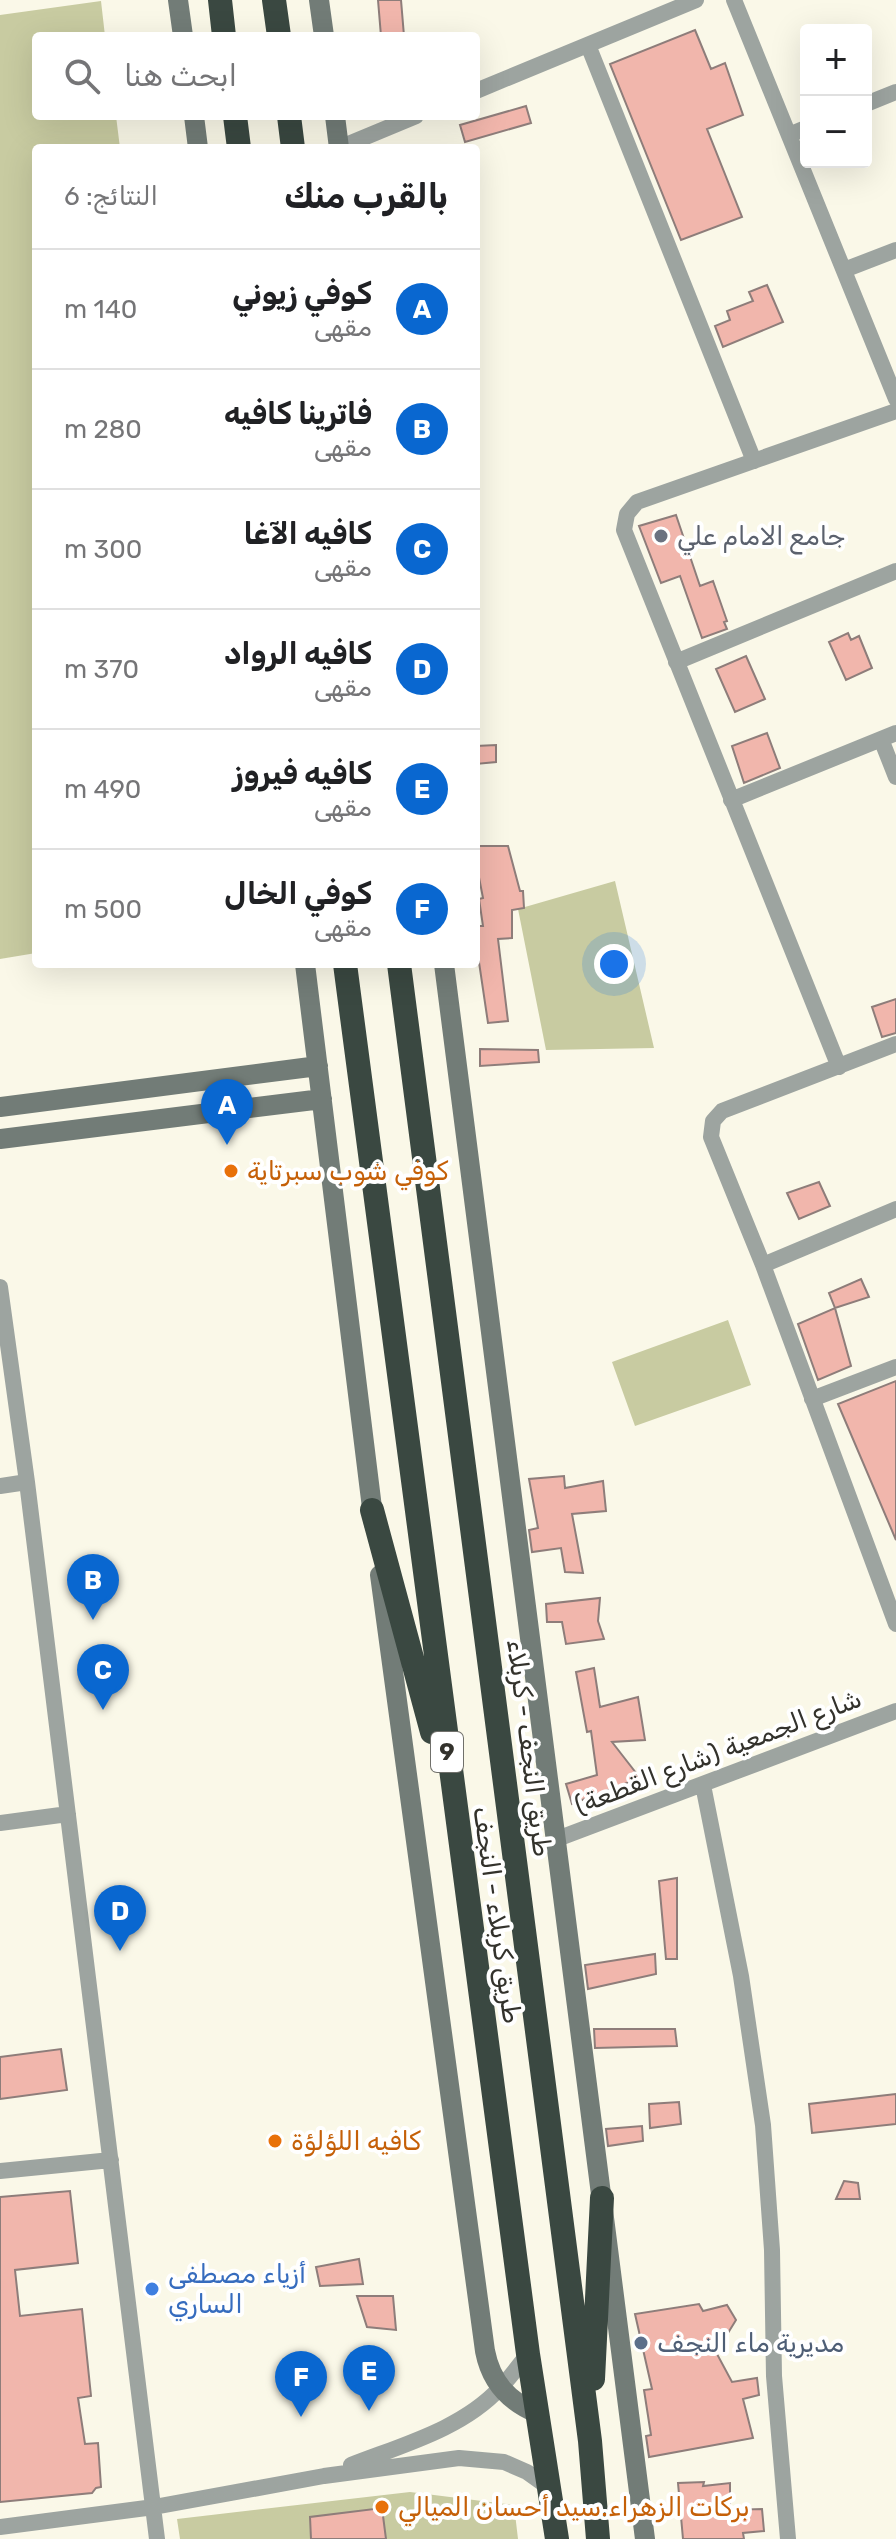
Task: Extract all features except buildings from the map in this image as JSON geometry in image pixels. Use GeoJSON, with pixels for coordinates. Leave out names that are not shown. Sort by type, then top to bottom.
{"type":"FeatureCollection","features":[{"type":"Feature","properties":{"kind":"highway"},"geometry":{"type":"LineString","coordinates":[[220,0],[224,32]]}},
{"type":"Feature","properties":{"kind":"highway"},"geometry":{"type":"LineString","coordinates":[[274,0],[278,32]]}},
{"type":"Feature","properties":{"kind":"highway"},"geometry":{"type":"LineString","coordinates":[[236,120],[238,144]]}},
{"type":"Feature","properties":{"kind":"highway"},"geometry":{"type":"LineString","coordinates":[[290,120],[292,144]]}},
{"type":"Feature","properties":{"kind":"highway","name":"طريق کربلاء - النجف"},"geometry":{"type":"LineString","coordinates":[[346,968],[528,2354],[557,2539]]}},
{"type":"Feature","properties":{"kind":"highway","name":"طريق النجف - کربلاء"},"geometry":{"type":"LineString","coordinates":[[400,968],[590,2441],[598,2539]]}},
{"type":"Feature","properties":{"kind":"highway"},"geometry":{"type":"LineString","coordinates":[[372,1510],[457,1822]]}},
{"type":"Feature","properties":{"kind":"highway"},"geometry":{"type":"LineString","coordinates":[[590,2441],[602,2198]]}},
{"type":"Feature","properties":{"kind":"main road"},"geometry":{"type":"LineString","coordinates":[[178,0],[182,32]]}},
{"type":"Feature","properties":{"kind":"main road"},"geometry":{"type":"LineString","coordinates":[[319,0],[323,32]]}},
{"type":"Feature","properties":{"kind":"main road"},"geometry":{"type":"LineString","coordinates":[[194,120],[198,144]]}},
{"type":"Feature","properties":{"kind":"main road"},"geometry":{"type":"LineString","coordinates":[[336,120],[338,144]]}},
{"type":"Feature","properties":{"kind":"main road"},"geometry":{"type":"LineString","coordinates":[[306,968],[372,1510],[485,2351],[500,2388],[523,2407],[537,2413]]}},
{"type":"Feature","properties":{"kind":"main road"},"geometry":{"type":"LineString","coordinates":[[445,968],[645,2539]]}},
{"type":"Feature","properties":{"kind":"main road"},"geometry":{"type":"LineString","coordinates":[[0,1107],[318,1066]]}},
{"type":"Feature","properties":{"kind":"main road"},"geometry":{"type":"LineString","coordinates":[[0,1139],[322,1099]]}},
{"type":"Feature","properties":{"kind":"street"},"geometry":{"type":"LineString","coordinates":[[480,89],[696,0]]}},
{"type":"Feature","properties":{"kind":"street"},"geometry":{"type":"LineString","coordinates":[[734,0],[896,399]]}},
{"type":"Feature","properties":{"kind":"street"},"geometry":{"type":"LineString","coordinates":[[588,45],[754,461]]}},
{"type":"Feature","properties":{"kind":"street"},"geometry":{"type":"LineString","coordinates":[[872,102],[896,92]]}},
{"type":"Feature","properties":{"kind":"street"},"geometry":{"type":"LineString","coordinates":[[349,144],[406,120]]}},
{"type":"Feature","properties":{"kind":"street"},"geometry":{"type":"LineString","coordinates":[[789,135],[800,130]]}},
{"type":"Feature","properties":{"kind":"street"},"geometry":{"type":"LineString","coordinates":[[844,270],[896,250]]}},
{"type":"Feature","properties":{"kind":"street"},"geometry":{"type":"LineString","coordinates":[[839,1067],[624,530],[627,514],[637,502],[896,411]]}},
{"type":"Feature","properties":{"kind":"street"},"geometry":{"type":"LineString","coordinates":[[676,662],[896,571]]}},
{"type":"Feature","properties":{"kind":"street"},"geometry":{"type":"LineString","coordinates":[[731,800],[888,736],[896,777]]}},
{"type":"Feature","properties":{"kind":"street"},"geometry":{"type":"LineString","coordinates":[[896,1044],[722,1111],[713,1121],[711,1137],[763,1265],[896,1624]]}},
{"type":"Feature","properties":{"kind":"street"},"geometry":{"type":"LineString","coordinates":[[763,1265],[896,1209]]}},
{"type":"Feature","properties":{"kind":"street"},"geometry":{"type":"LineString","coordinates":[[0,1287],[27,1482],[157,2539]]}},
{"type":"Feature","properties":{"kind":"street"},"geometry":{"type":"LineString","coordinates":[[812,1399],[896,1367]]}},
{"type":"Feature","properties":{"kind":"street"},"geometry":{"type":"LineString","coordinates":[[0,1486],[27,1482]]}},
{"type":"Feature","properties":{"kind":"street","name":"شارع الجمعية (شارع القطعة)"},"geometry":{"type":"LineString","coordinates":[[557,1839],[896,1711]]}},
{"type":"Feature","properties":{"kind":"street"},"geometry":{"type":"LineString","coordinates":[[703,1785],[741,1976],[763,2125],[772,2250],[774,2376],[788,2539]]}},
{"type":"Feature","properties":{"kind":"street"},"geometry":{"type":"LineString","coordinates":[[0,1823],[68,1814]]}},
{"type":"Feature","properties":{"kind":"street"},"geometry":{"type":"LineString","coordinates":[[0,2171],[111,2160]]}},
{"type":"Feature","properties":{"kind":"street"},"geometry":{"type":"LineString","coordinates":[[324,2476],[455,2422],[500,2388],[528,2354]]}},
{"type":"Feature","properties":{"kind":"street"},"geometry":{"type":"LineString","coordinates":[[0,2527],[154,2507],[423,2461],[491,2459],[527,2472],[548,2487]]}},
{"type":"Feature","properties":{"kind":"green space"},"geometry":{"type":"Polygon","coordinates":[[[101,1],[105,32],[32,32],[32,120],[116,120],[120,144],[32,144],[32,954],[0,959],[0,15],[101,1]]]}},
{"type":"Feature","properties":{"kind":"green space"},"geometry":{"type":"Polygon","coordinates":[[[615,881],[654,1048],[546,1050],[518,909],[615,881]]]}},
{"type":"Feature","properties":{"kind":"green space"},"geometry":{"type":"Polygon","coordinates":[[[728,1320],[751,1385],[635,1426],[612,1362],[728,1320]]]}},
{"type":"Feature","properties":{"kind":"green space"},"geometry":{"type":"Polygon","coordinates":[[[410,2492],[514,2505],[518,2539],[180,2539],[177,2519],[410,2492]]]}},
{"type":"Feature","properties":{"kind":"place","name":"جامع الامام علي"},"geometry":{"type":"Point","coordinates":[661,536]}},
{"type":"Feature","properties":{"kind":"place","name":"كوفي زيوني"},"geometry":{"type":"Point","coordinates":[227,1145]}},
{"type":"Feature","properties":{"kind":"place","name":"كوفي شوب سبرتاية"},"geometry":{"type":"Point","coordinates":[231,1171]}},
{"type":"Feature","properties":{"kind":"place","name":"فاترينا كافيه"},"geometry":{"type":"Point","coordinates":[93,1620]}},
{"type":"Feature","properties":{"kind":"place","name":"كافيه الآغا"},"geometry":{"type":"Point","coordinates":[103,1710]}},
{"type":"Feature","properties":{"kind":"place","name":"كافيه الرواد"},"geometry":{"type":"Point","coordinates":[120,1951]}},
{"type":"Feature","properties":{"kind":"place","name":"كافيه اللؤلؤة"},"geometry":{"type":"Point","coordinates":[275,2141]}},
{"type":"Feature","properties":{"kind":"place","name":"أزياء مصطفى الساري"},"geometry":{"type":"Point","coordinates":[152,2289]}},
{"type":"Feature","properties":{"kind":"place","name":"مديرية ماء النجف"},"geometry":{"type":"Point","coordinates":[641,2343]}},
{"type":"Feature","properties":{"kind":"place","name":"كافيه فيروز"},"geometry":{"type":"Point","coordinates":[369,2411]}},
{"type":"Feature","properties":{"kind":"place","name":"كوفي الخال"},"geometry":{"type":"Point","coordinates":[301,2417]}},
{"type":"Feature","properties":{"kind":"place","name":"بركات الزهراء.سيد أحسان الميالي"},"geometry":{"type":"Point","coordinates":[382,2507]}}]}
